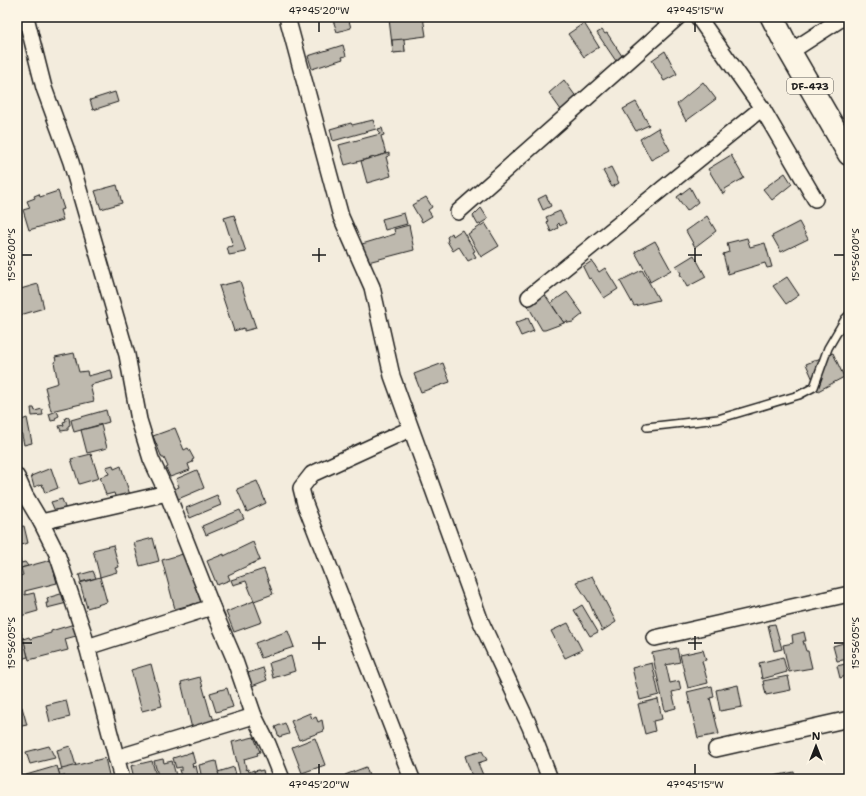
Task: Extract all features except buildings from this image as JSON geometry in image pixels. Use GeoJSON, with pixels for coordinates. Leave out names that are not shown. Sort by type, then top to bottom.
{"type":"FeatureCollection","features":[{"type":"Feature","properties":{"kind":"main road","name":"DF-473"},"geometry":{"type":"LineString","coordinates":[[772,17],[790,52],[849,154]]}},
{"type":"Feature","properties":{"kind":"street"},"geometry":{"type":"LineString","coordinates":[[26,17],[44,88],[72,162],[127,355],[139,420],[151,459],[167,493],[234,658],[254,716],[268,744],[282,779]]}},
{"type":"Feature","properties":{"kind":"street"},"geometry":{"type":"LineString","coordinates":[[287,17],[341,217],[372,287],[392,376],[410,429],[481,622],[530,727],[550,779]]}},
{"type":"Feature","properties":{"kind":"street"},"geometry":{"type":"LineString","coordinates":[[458,212],[678,17]]}},
{"type":"Feature","properties":{"kind":"street"},"geometry":{"type":"LineString","coordinates":[[698,17],[762,108],[815,199]]}},
{"type":"Feature","properties":{"kind":"street"},"geometry":{"type":"LineString","coordinates":[[790,52],[844,17]]}},
{"type":"Feature","properties":{"kind":"street"},"geometry":{"type":"LineString","coordinates":[[529,297],[762,108]]}},
{"type":"Feature","properties":{"kind":"street"},"geometry":{"type":"LineString","coordinates":[[410,429],[312,474],[301,488],[305,504],[412,779]]}},
{"type":"Feature","properties":{"kind":"street"},"geometry":{"type":"LineString","coordinates":[[17,476],[57,554],[83,631],[122,779]]}},
{"type":"Feature","properties":{"kind":"street"},"geometry":{"type":"LineString","coordinates":[[41,522],[167,493]]}},
{"type":"Feature","properties":{"kind":"street"},"geometry":{"type":"LineString","coordinates":[[655,638],[849,594]]}},
{"type":"Feature","properties":{"kind":"street"},"geometry":{"type":"LineString","coordinates":[[87,647],[212,607]]}},
{"type":"Feature","properties":{"kind":"street"},"geometry":{"type":"LineString","coordinates":[[116,758],[254,716]]}},
{"type":"Feature","properties":{"kind":"street"},"geometry":{"type":"LineString","coordinates":[[716,749],[849,719]]}},
{"type":"Feature","properties":{"kind":"lane"},"geometry":{"type":"LineString","coordinates":[[647,427],[718,419],[799,395],[814,387],[828,348],[849,315]]}}]}
